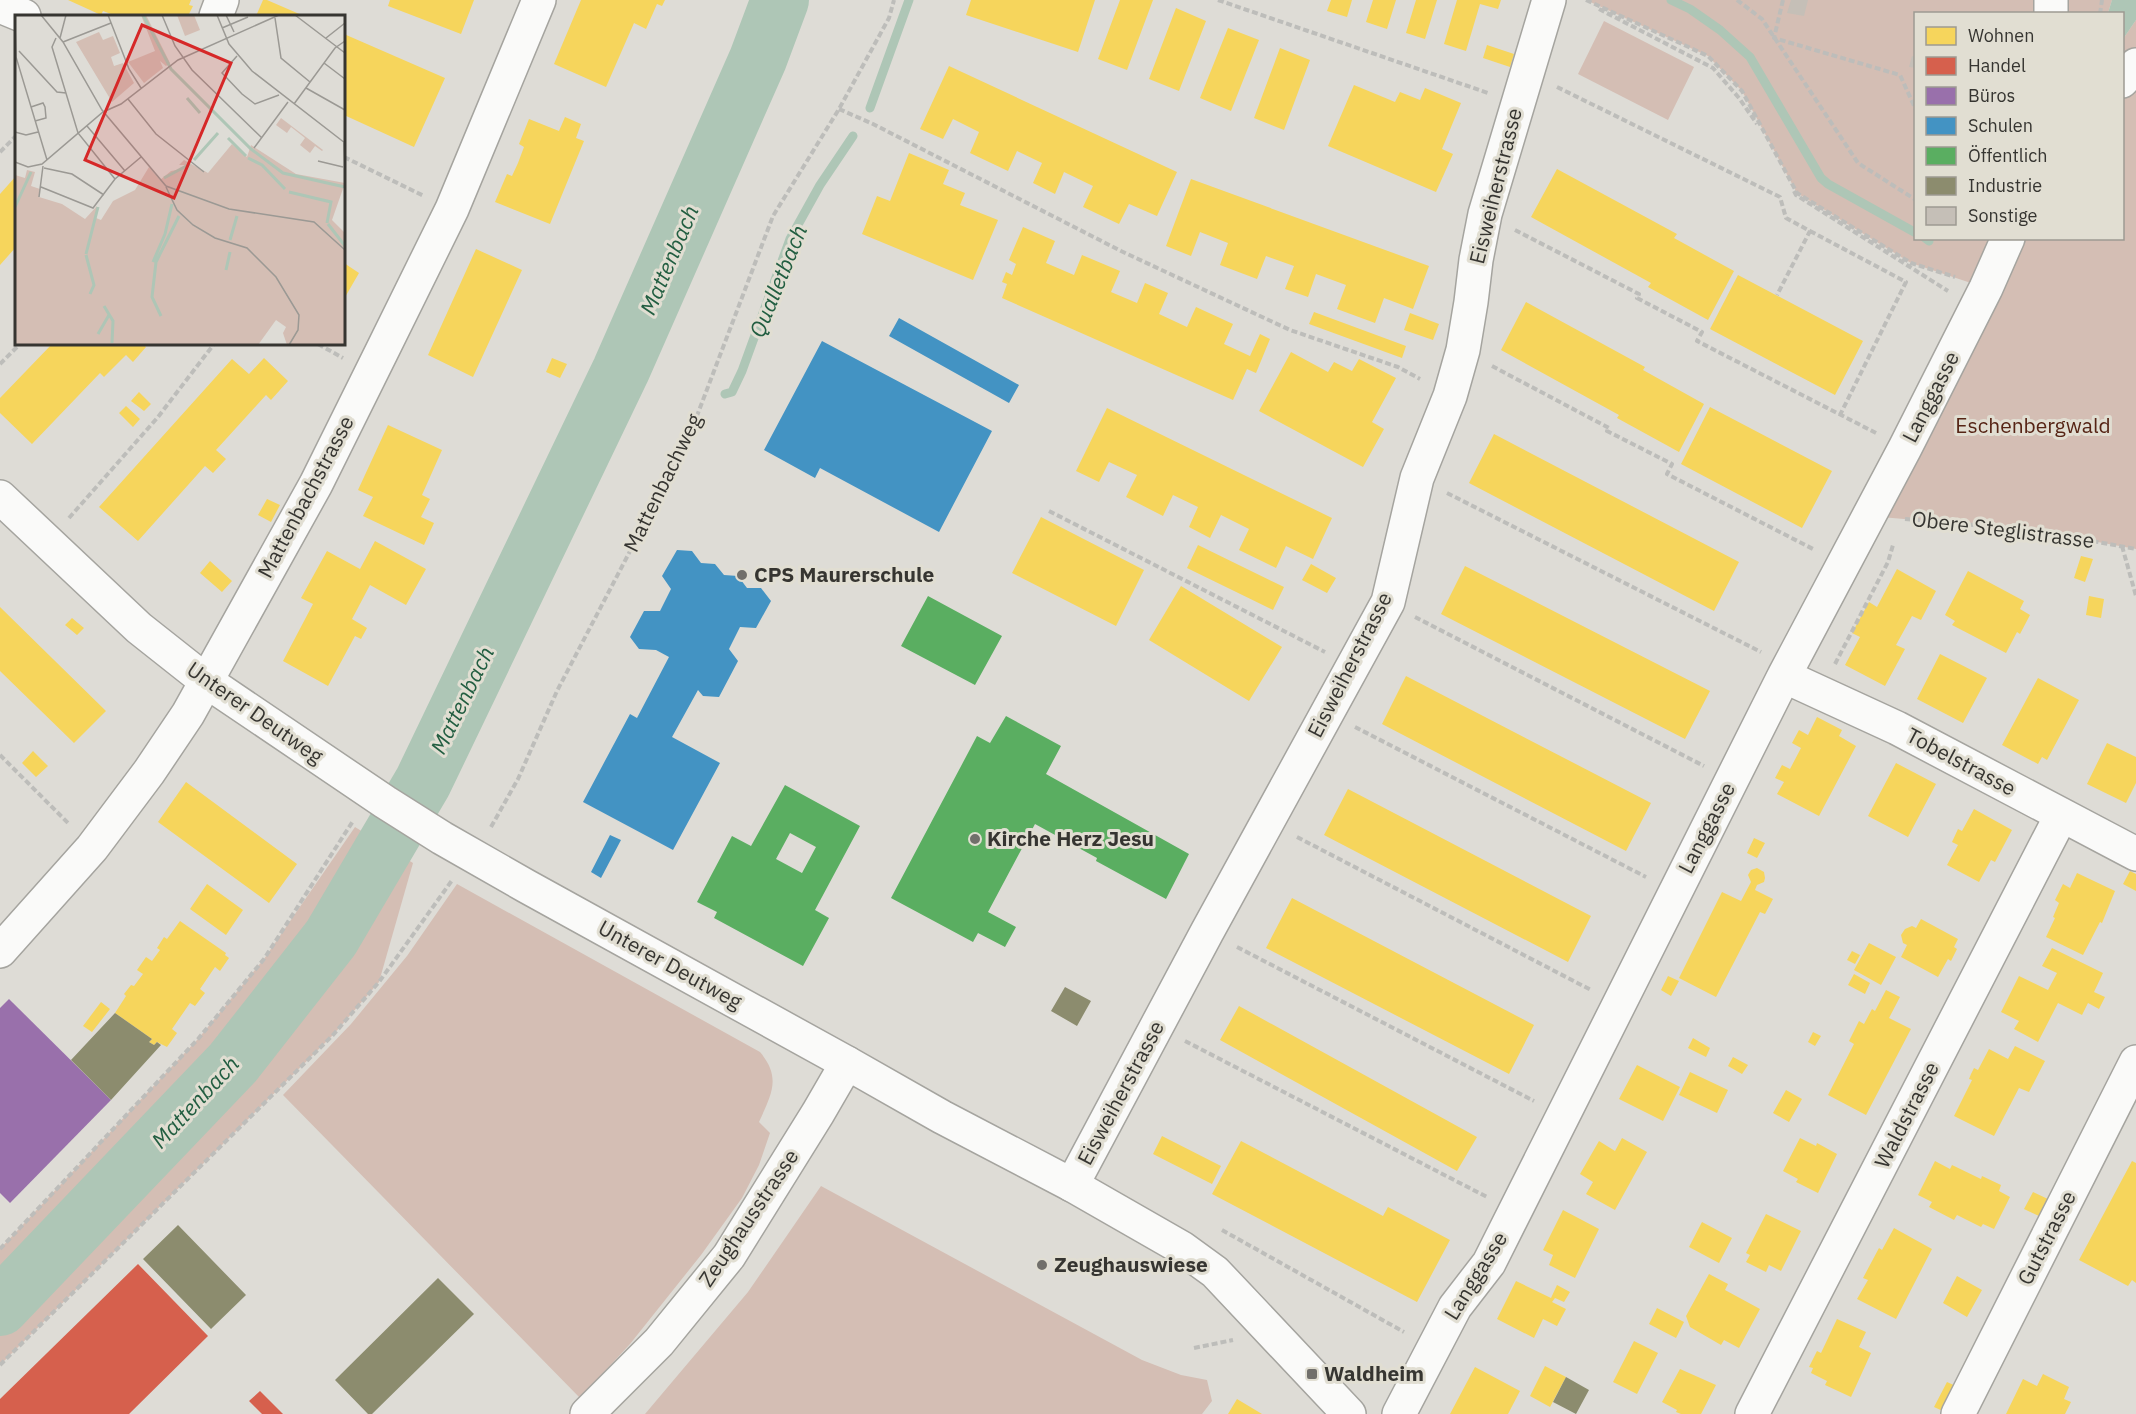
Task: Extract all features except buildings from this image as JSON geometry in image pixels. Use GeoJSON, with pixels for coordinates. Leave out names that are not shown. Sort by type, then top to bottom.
{"type":"FeatureCollection","features":[{"type":"Feature","properties":{"kind":"street"},"geometry":{"type":"LineString","coordinates":[[216,15],[222,0]]}},
{"type":"Feature","properties":{"kind":"street","name":"Mattenbachstrasse"},"geometry":{"type":"LineString","coordinates":[[0,951],[92,848],[149,772],[188,714],[316,484],[452,209],[538,0]]}},
{"type":"Feature","properties":{"kind":"street","name":"Eisweiherstrasse"},"geometry":{"type":"LineString","coordinates":[[1072,1185],[1156,1026],[1388,602],[1417,478],[1450,396],[1462,350],[1485,214],[1550,0]]}},
{"type":"Feature","properties":{"kind":"street"},"geometry":{"type":"LineString","coordinates":[[0,6],[22,15]]}},
{"type":"Feature","properties":{"kind":"street"},"geometry":{"type":"LineString","coordinates":[[2124,79],[2136,65]]}},
{"type":"Feature","properties":{"kind":"street","name":"Langgasse"},"geometry":{"type":"LineString","coordinates":[[1399,1414],[1455,1307],[1489,1263],[1775,665],[1869,516],[1971,292],[2007,240]]}},
{"type":"Feature","properties":{"kind":"street","name":"Unterer Deutweg"},"geometry":{"type":"LineString","coordinates":[[0,497],[139,628],[206,681],[385,802],[442,838],[1182,1248],[1215,1272],[1349,1414]]}},
{"type":"Feature","properties":{"kind":"street","name":"Tobelstrasse"},"geometry":{"type":"LineString","coordinates":[[1775,665],[1821,693],[1896,728],[2136,854]]}},
{"type":"Feature","properties":{"kind":"street","name":"Waldstrasse"},"geometry":{"type":"LineString","coordinates":[[1752,1414],[2061,816]]}},
{"type":"Feature","properties":{"kind":"street","name":"Gutstrasse"},"geometry":{"type":"LineString","coordinates":[[1958,1414],[2136,1062]]}},
{"type":"Feature","properties":{"kind":"street","name":"Zeughausstrasse"},"geometry":{"type":"LineString","coordinates":[[587,1414],[659,1342],[729,1256],[847,1063]]}},
{"type":"Feature","properties":{"kind":"path","name":"Mattenbachweg"},"geometry":{"type":"LineString","coordinates":[[487,833],[518,779],[557,691],[687,442],[774,216],[839,109],[889,18],[894,0]]}},
{"type":"Feature","properties":{"kind":"path"},"geometry":{"type":"LineString","coordinates":[[1218,0],[1517,103]]}},
{"type":"Feature","properties":{"kind":"path"},"geometry":{"type":"LineString","coordinates":[[1584,0],[1708,56],[1742,91],[1797,193],[1911,263],[1971,292]]}},
{"type":"Feature","properties":{"kind":"path"},"geometry":{"type":"LineString","coordinates":[[1584,0],[1713,68],[1760,127],[1796,195],[1971,292]]}},
{"type":"Feature","properties":{"kind":"path"},"geometry":{"type":"LineString","coordinates":[[1737,0],[1762,20],[1858,163],[1914,199]]}},
{"type":"Feature","properties":{"kind":"path"},"geometry":{"type":"LineString","coordinates":[[1774,38],[1783,0]]}},
{"type":"Feature","properties":{"kind":"path"},"geometry":{"type":"LineString","coordinates":[[1774,38],[1900,75],[1914,106]]}},
{"type":"Feature","properties":{"kind":"path"},"geometry":{"type":"LineString","coordinates":[[1527,72],[1779,197],[1786,218],[1906,282],[1840,415]]}},
{"type":"Feature","properties":{"kind":"path"},"geometry":{"type":"LineString","coordinates":[[839,109],[873,124],[1121,251],[1290,330],[1398,367],[1450,396]]}},
{"type":"Feature","properties":{"kind":"path"},"geometry":{"type":"LineString","coordinates":[[0,152],[15,137]]}},
{"type":"Feature","properties":{"kind":"path"},"geometry":{"type":"LineString","coordinates":[[345,157],[452,209]]}},
{"type":"Feature","properties":{"kind":"path"},"geometry":{"type":"LineString","coordinates":[[1485,214],[1639,294],[1637,298],[1702,332],[1697,341],[1878,434]]}},
{"type":"Feature","properties":{"kind":"path"},"geometry":{"type":"LineString","coordinates":[[1777,295],[1810,231]]}},
{"type":"Feature","properties":{"kind":"path"},"geometry":{"type":"LineString","coordinates":[[0,364],[19,345]]}},
{"type":"Feature","properties":{"kind":"path"},"geometry":{"type":"LineString","coordinates":[[68,519],[158,417],[213,345]]}},
{"type":"Feature","properties":{"kind":"path"},"geometry":{"type":"LineString","coordinates":[[320,345],[346,360]]}},
{"type":"Feature","properties":{"kind":"path"},"geometry":{"type":"LineString","coordinates":[[1462,350],[1609,428],[1607,431],[1672,464],[1667,474],[1818,551]]}},
{"type":"Feature","properties":{"kind":"path"},"geometry":{"type":"LineString","coordinates":[[1417,478],[1775,665]]}},
{"type":"Feature","properties":{"kind":"path"},"geometry":{"type":"LineString","coordinates":[[1049,511],[1353,666]]}},
{"type":"Feature","properties":{"kind":"path","name":"Obere Steglistrasse"},"geometry":{"type":"LineString","coordinates":[[1869,516],[2032,530],[2136,549]]}},
{"type":"Feature","properties":{"kind":"path"},"geometry":{"type":"LineString","coordinates":[[1821,693],[1888,562],[1895,540]]}},
{"type":"Feature","properties":{"kind":"path"},"geometry":{"type":"LineString","coordinates":[[2122,546],[2136,596]]}},
{"type":"Feature","properties":{"kind":"path"},"geometry":{"type":"LineString","coordinates":[[1388,602],[1692,760]]}},
{"type":"Feature","properties":{"kind":"path"},"geometry":{"type":"LineString","coordinates":[[1327,712],[1650,879]]}},
{"type":"Feature","properties":{"kind":"path"},"geometry":{"type":"LineString","coordinates":[[0,756],[92,848]]}},
{"type":"Feature","properties":{"kind":"path"},"geometry":{"type":"LineString","coordinates":[[0,1249],[198,1039],[264,959],[355,818]]}},
{"type":"Feature","properties":{"kind":"path"},"geometry":{"type":"LineString","coordinates":[[1267,822],[1592,990]]}},
{"type":"Feature","properties":{"kind":"path"},"geometry":{"type":"LineString","coordinates":[[0,1365],[333,1035],[380,982],[454,878]]}},
{"type":"Feature","properties":{"kind":"path"},"geometry":{"type":"LineString","coordinates":[[1207,932],[1535,1101]]}},
{"type":"Feature","properties":{"kind":"path"},"geometry":{"type":"LineString","coordinates":[[1156,1026],[1485,1196]]}},
{"type":"Feature","properties":{"kind":"path"},"geometry":{"type":"LineString","coordinates":[[1222,1230],[1434,1347]]}},
{"type":"Feature","properties":{"kind":"path"},"geometry":{"type":"LineString","coordinates":[[1194,1348],[1233,1340]]}},
{"type":"Feature","properties":{"kind":"green space","name":"Eschenbergwald"},"geometry":{"type":"Polygon","coordinates":[[[1586,0],[2112,0],[2108,12],[1914,12],[1914,240],[2124,240],[2124,38],[2136,20],[2136,549],[2032,530],[1869,516],[1986,288],[1911,263],[1797,193],[1742,91],[1708,56],[1586,0]]]}},
{"type":"Feature","properties":{"kind":"green space"},"geometry":{"type":"Polygon","coordinates":[[[1604,21],[1694,67],[1668,120],[1578,74],[1604,21]]]}},
{"type":"Feature","properties":{"kind":"green space"},"geometry":{"type":"Polygon","coordinates":[[[355,827],[413,863],[379,982],[333,1035],[0,1365],[0,1249],[198,1039],[264,959],[355,827]]]}},
{"type":"Feature","properties":{"kind":"green space"},"geometry":{"type":"Polygon","coordinates":[[[457,884],[760,1052],[767,1061],[773,1078],[770,1095],[759,1122],[770,1133],[759,1165],[742,1198],[701,1255],[630,1344],[580,1398],[283,1095],[351,1024],[407,956],[457,884]]]}},
{"type":"Feature","properties":{"kind":"green space","name":"Zeughauswiese"},"geometry":{"type":"Polygon","coordinates":[[[821,1186],[1142,1360],[1181,1375],[1207,1380],[1212,1401],[1202,1414],[645,1414],[748,1292],[821,1186]]]}},
{"type":"Feature","properties":{"kind":"shaded area"},"geometry":{"type":"Polygon","coordinates":[[[2112,0],[2136,0],[2136,20],[2124,38],[2124,12],[2108,12],[2112,0]]]}},
{"type":"Feature","properties":{"kind":"waterway","name":"Mattenbach"},"geometry":{"type":"LineString","coordinates":[[0,1307],[233,1063],[331,938],[423,782],[621,370],[758,59],[780,0]]}},
{"type":"Feature","properties":{"kind":"waterway","name":"Qualletbach"},"geometry":{"type":"LineString","coordinates":[[870,108],[909,0]]}},
{"type":"Feature","properties":{"kind":"waterway"},"geometry":{"type":"LineString","coordinates":[[1671,0],[1690,9],[1720,30],[1750,57],[1821,178],[1914,232]]}},
{"type":"Feature","properties":{"kind":"waterway","name":"Qualletbach"},"geometry":{"type":"LineString","coordinates":[[725,394],[732,392],[742,371],[790,239],[820,185],[853,136]]}},
{"type":"Feature","properties":{"kind":"waterway","name":"Qualletbach"},"geometry":{"type":"LineString","coordinates":[[621,370],[626,371]]}},
{"type":"Feature","properties":{"kind":"place","name":"CPS Maurerschule"},"geometry":{"type":"Point","coordinates":[742,575]}},
{"type":"Feature","properties":{"kind":"place","name":"Kirche Herz Jesu"},"geometry":{"type":"Point","coordinates":[975,839]}},
{"type":"Feature","properties":{"kind":"place","name":"Zeughauswiese"},"geometry":{"type":"Point","coordinates":[1042,1265]}},
{"type":"Feature","properties":{"kind":"place","name":"Waldheim"},"geometry":{"type":"Point","coordinates":[1312,1374]}}]}
